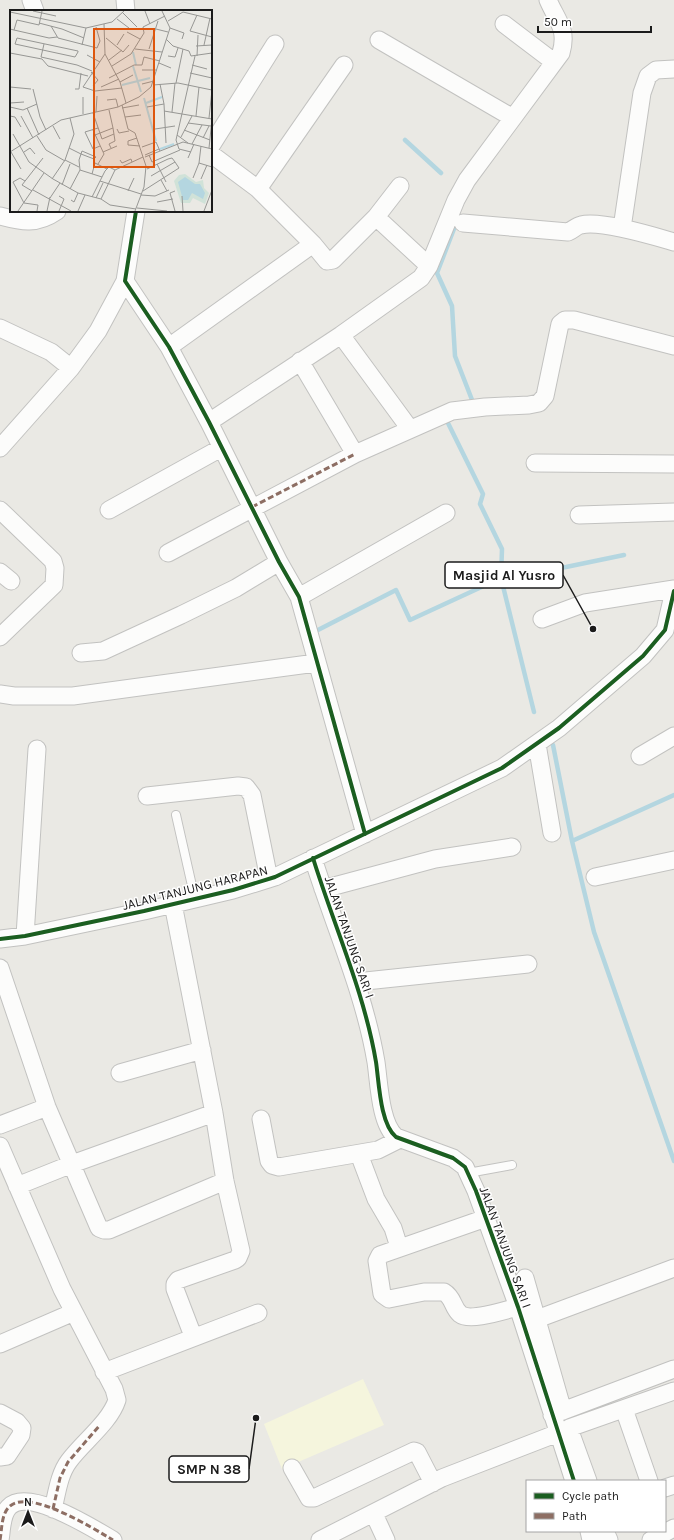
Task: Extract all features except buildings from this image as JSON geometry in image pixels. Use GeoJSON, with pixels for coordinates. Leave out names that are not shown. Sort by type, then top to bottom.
{"type":"FeatureCollection","features":[{"type":"Feature","properties":{"kind":"street"},"geometry":{"type":"LineString","coordinates":[[31,0],[35,10]]}},
{"type":"Feature","properties":{"kind":"street"},"geometry":{"type":"LineString","coordinates":[[125,0],[126,10]]}},
{"type":"Feature","properties":{"kind":"street"},"geometry":{"type":"LineString","coordinates":[[209,422],[341,335],[421,278],[429,266],[456,200],[467,180],[561,53],[564,42],[563,31],[548,0]]}},
{"type":"Feature","properties":{"kind":"street"},"geometry":{"type":"LineString","coordinates":[[504,24],[554,62]]}},
{"type":"Feature","properties":{"kind":"street"},"geometry":{"type":"LineString","coordinates":[[378,40],[513,118]]}},
{"type":"Feature","properties":{"kind":"street"},"geometry":{"type":"LineString","coordinates":[[212,144],[275,44]]}},
{"type":"Feature","properties":{"kind":"street"},"geometry":{"type":"LineString","coordinates":[[258,189],[344,65]]}},
{"type":"Feature","properties":{"kind":"street"},"geometry":{"type":"LineString","coordinates":[[622,228],[642,94],[648,76],[656,70],[674,69]]}},
{"type":"Feature","properties":{"kind":"street"},"geometry":{"type":"LineString","coordinates":[[212,155],[258,189],[313,244],[326,260],[333,260],[376,217],[400,186]]}},
{"type":"Feature","properties":{"kind":"street"},"geometry":{"type":"LineString","coordinates":[[0,216],[19,221],[35,221],[46,218],[55,212]]}},
{"type":"Feature","properties":{"kind":"street"},"geometry":{"type":"LineString","coordinates":[[0,448],[70,368],[98,331],[125,281],[136,212]]}},
{"type":"Feature","properties":{"kind":"street"},"geometry":{"type":"LineString","coordinates":[[376,217],[429,266]]}},
{"type":"Feature","properties":{"kind":"street"},"geometry":{"type":"LineString","coordinates":[[463,223],[568,232],[577,226],[586,224],[622,228],[674,242]]}},
{"type":"Feature","properties":{"kind":"street"},"geometry":{"type":"LineString","coordinates":[[169,346],[313,244]]}},
{"type":"Feature","properties":{"kind":"street"},"geometry":{"type":"LineString","coordinates":[[125,281],[169,346],[279,562],[299,597],[316,663],[365,834]]}},
{"type":"Feature","properties":{"kind":"street"},"geometry":{"type":"LineString","coordinates":[[168,553],[252,507],[355,454],[452,411],[529,405],[543,400],[560,324],[565,320],[574,320],[674,346]]}},
{"type":"Feature","properties":{"kind":"street"},"geometry":{"type":"LineString","coordinates":[[0,328],[51,352],[70,368]]}},
{"type":"Feature","properties":{"kind":"street"},"geometry":{"type":"LineString","coordinates":[[341,335],[410,430]]}},
{"type":"Feature","properties":{"kind":"street"},"geometry":{"type":"LineString","coordinates":[[300,361],[355,454]]}},
{"type":"Feature","properties":{"kind":"street"},"geometry":{"type":"LineString","coordinates":[[109,510],[221,448]]}},
{"type":"Feature","properties":{"kind":"street"},"geometry":{"type":"LineString","coordinates":[[535,463],[674,464]]}},
{"type":"Feature","properties":{"kind":"street"},"geometry":{"type":"LineString","coordinates":[[0,510],[53,561],[56,575],[54,585],[0,637]]}},
{"type":"Feature","properties":{"kind":"street"},"geometry":{"type":"LineString","coordinates":[[579,515],[674,512]]}},
{"type":"Feature","properties":{"kind":"street"},"geometry":{"type":"LineString","coordinates":[[299,597],[446,513]]}},
{"type":"Feature","properties":{"kind":"street"},"geometry":{"type":"LineString","coordinates":[[81,653],[103,651],[236,588],[279,562]]}},
{"type":"Feature","properties":{"kind":"street"},"geometry":{"type":"LineString","coordinates":[[542,618],[585,603],[674,590]]}},
{"type":"Feature","properties":{"kind":"street","name":"JALAN TANJUNG HARAPAN"},"geometry":{"type":"LineString","coordinates":[[0,939],[25,936],[173,904],[269,879],[502,768],[537,744],[643,656],[669,630],[674,590]]}},
{"type":"Feature","properties":{"kind":"street"},"geometry":{"type":"LineString","coordinates":[[0,694],[14,696],[73,696],[316,663]]}},
{"type":"Feature","properties":{"kind":"street"},"geometry":{"type":"LineString","coordinates":[[640,756],[674,736]]}},
{"type":"Feature","properties":{"kind":"street"},"geometry":{"type":"LineString","coordinates":[[537,744],[552,833]]}},
{"type":"Feature","properties":{"kind":"street"},"geometry":{"type":"LineString","coordinates":[[25,936],[37,749]]}},
{"type":"Feature","properties":{"kind":"street"},"geometry":{"type":"LineString","coordinates":[[147,796],[238,786],[246,787],[252,795],[269,879]]}},
{"type":"Feature","properties":{"kind":"street"},"geometry":{"type":"LineString","coordinates":[[323,889],[435,859],[512,847]]}},
{"type":"Feature","properties":{"kind":"street","name":"JALAN TANJUNG SARI I"},"geometry":{"type":"LineString","coordinates":[[313,858],[356,982],[371,1036],[384,1118],[392,1134],[400,1139],[456,1159],[463,1164],[468,1173],[558,1413],[564,1431],[574,1480]]}},
{"type":"Feature","properties":{"kind":"street"},"geometry":{"type":"LineString","coordinates":[[595,877],[674,860]]}},
{"type":"Feature","properties":{"kind":"street"},"geometry":{"type":"LineString","coordinates":[[173,904],[214,1114],[225,1182],[240,1246],[239,1255],[234,1260],[178,1280],[175,1284],[175,1289],[194,1336]]}},
{"type":"Feature","properties":{"kind":"street"},"geometry":{"type":"LineString","coordinates":[[356,982],[528,964]]}},
{"type":"Feature","properties":{"kind":"street"},"geometry":{"type":"LineString","coordinates":[[0,968],[47,1107],[99,1228],[104,1230],[225,1182]]}},
{"type":"Feature","properties":{"kind":"street"},"geometry":{"type":"LineString","coordinates":[[120,1073],[202,1050]]}},
{"type":"Feature","properties":{"kind":"street"},"geometry":{"type":"LineString","coordinates":[[0,1125],[47,1107]]}},
{"type":"Feature","properties":{"kind":"street"},"geometry":{"type":"LineString","coordinates":[[17,1186],[72,1164],[214,1114]]}},
{"type":"Feature","properties":{"kind":"street"},"geometry":{"type":"LineString","coordinates":[[261,1119],[269,1161],[272,1165],[279,1167],[378,1150],[400,1139]]}},
{"type":"Feature","properties":{"kind":"street"},"geometry":{"type":"LineString","coordinates":[[0,1146],[74,1312],[117,1396],[116,1404],[68,1462],[60,1478],[53,1508]]}},
{"type":"Feature","properties":{"kind":"street"},"geometry":{"type":"LineString","coordinates":[[359,1154],[376,1199],[393,1228],[399,1248]]}},
{"type":"Feature","properties":{"kind":"street"},"geometry":{"type":"LineString","coordinates":[[486,1218],[380,1256],[377,1260],[382,1294],[389,1299],[424,1292],[444,1292],[452,1298],[460,1314],[470,1317],[518,1307]]}},
{"type":"Feature","properties":{"kind":"street"},"geometry":{"type":"LineString","coordinates":[[537,1320],[674,1268]]}},
{"type":"Feature","properties":{"kind":"street"},"geometry":{"type":"LineString","coordinates":[[525,1278],[537,1320],[558,1413],[674,1369]]}},
{"type":"Feature","properties":{"kind":"street"},"geometry":{"type":"LineString","coordinates":[[0,1344],[74,1312]]}},
{"type":"Feature","properties":{"kind":"street"},"geometry":{"type":"LineString","coordinates":[[104,1372],[258,1312]]}},
{"type":"Feature","properties":{"kind":"street"},"geometry":{"type":"LineString","coordinates":[[320,1540],[433,1483],[564,1431],[674,1391]]}},
{"type":"Feature","properties":{"kind":"street"},"geometry":{"type":"LineString","coordinates":[[624,1409],[649,1480]]}},
{"type":"Feature","properties":{"kind":"street"},"geometry":{"type":"LineString","coordinates":[[0,1413],[17,1422],[22,1428],[22,1431],[7,1456],[0,1457]]}},
{"type":"Feature","properties":{"kind":"street"},"geometry":{"type":"LineString","coordinates":[[564,1431],[588,1480]]}},
{"type":"Feature","properties":{"kind":"street"},"geometry":{"type":"LineString","coordinates":[[292,1468],[309,1498],[314,1498],[414,1450],[417,1452],[433,1483]]}},
{"type":"Feature","properties":{"kind":"street"},"geometry":{"type":"LineString","coordinates":[[0,1540],[4,1516],[9,1507],[23,1502],[53,1508],[113,1540]]}},
{"type":"Feature","properties":{"kind":"street"},"geometry":{"type":"LineString","coordinates":[[374,1514],[386,1540]]}},
{"type":"Feature","properties":{"kind":"street"},"geometry":{"type":"LineString","coordinates":[[651,1540],[674,1528]]}},
{"type":"Feature","properties":{"kind":"lane"},"geometry":{"type":"LineString","coordinates":[[176,815],[195,899]]}},
{"type":"Feature","properties":{"kind":"lane"},"geometry":{"type":"LineString","coordinates":[[468,1173],[512,1165]]}},
{"type":"Feature","properties":{"kind":"shaded area"},"geometry":{"type":"Polygon","coordinates":[[[363,1379],[384,1425],[282,1469],[264,1424],[363,1379]]]}},
{"type":"Feature","properties":{"kind":"waterway"},"geometry":{"type":"LineString","coordinates":[[405,140],[441,173]]}},
{"type":"Feature","properties":{"kind":"waterway"},"geometry":{"type":"LineString","coordinates":[[457,221],[437,273],[452,306],[455,356],[474,405]]}},
{"type":"Feature","properties":{"kind":"waterway"},"geometry":{"type":"LineString","coordinates":[[446,419],[483,494],[480,504],[502,549],[501,578],[534,712]]}},
{"type":"Feature","properties":{"kind":"waterway"},"geometry":{"type":"LineString","coordinates":[[316,631],[396,590],[410,620],[501,578],[624,555]]}},
{"type":"Feature","properties":{"kind":"waterway"},"geometry":{"type":"LineString","coordinates":[[553,745],[572,841],[594,932],[674,1161]]}},
{"type":"Feature","properties":{"kind":"waterway"},"geometry":{"type":"LineString","coordinates":[[572,841],[674,795]]}},
{"type":"Feature","properties":{"kind":"marked path"},"geometry":{"type":"LineString","coordinates":[[252,507],[355,454]]}},
{"type":"Feature","properties":{"kind":"marked path"},"geometry":{"type":"LineString","coordinates":[[53,1509],[60,1478],[68,1462],[100,1425]]}},
{"type":"Feature","properties":{"kind":"marked path"},"geometry":{"type":"LineString","coordinates":[[0,1540],[4,1514],[9,1507],[18,1502],[31,1502],[61,1512],[77,1519],[113,1540]]}},
{"type":"Feature","properties":{"kind":"cycle path"},"geometry":{"type":"LineString","coordinates":[[136,212],[125,281],[169,347],[209,422],[279,562],[299,597],[365,834]]}},
{"type":"Feature","properties":{"kind":"cycle path"},"geometry":{"type":"LineString","coordinates":[[0,939],[25,936],[144,911],[233,890],[275,877],[502,768],[559,728],[643,656],[665,630],[674,591]]}},
{"type":"Feature","properties":{"kind":"cycle path"},"geometry":{"type":"LineString","coordinates":[[313,858],[364,1010],[376,1062],[383,1113],[387,1123],[396,1137],[453,1158],[465,1167],[476,1191],[518,1307],[574,1480]]}},
{"type":"Feature","properties":{"kind":"place","name":"Masjid Al Yusro"},"geometry":{"type":"Point","coordinates":[593,629]}},
{"type":"Feature","properties":{"kind":"place","name":"SMP N 38"},"geometry":{"type":"Point","coordinates":[256,1418]}}]}
